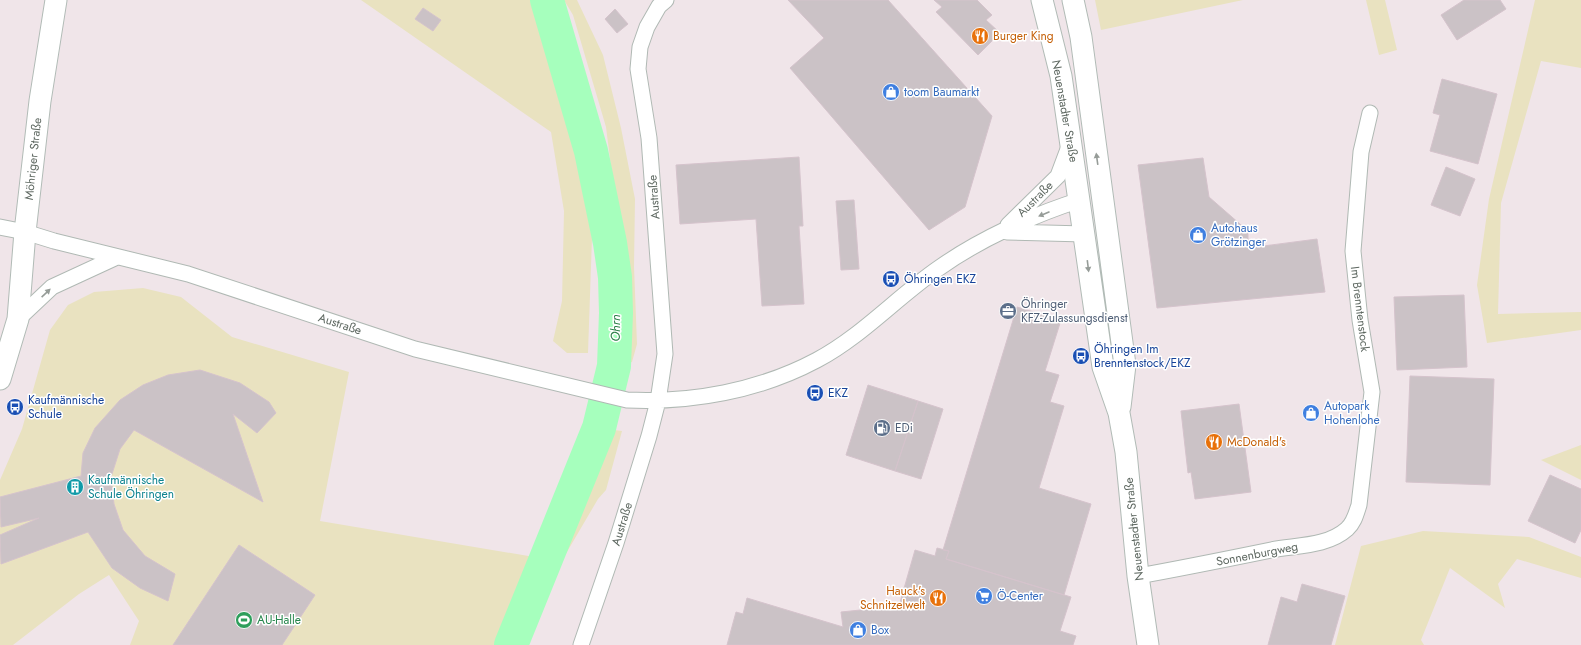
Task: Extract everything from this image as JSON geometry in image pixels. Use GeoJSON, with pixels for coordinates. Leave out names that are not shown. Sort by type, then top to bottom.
{"type":"FeatureCollection","features":[{"type":"Feature","properties":{"kind":"main road","name":"Möhriger Straße"},"geometry":{"type":"LineString","coordinates":[[0,379],[18,319],[25,232],[40,101],[56,0]]}},
{"type":"Feature","properties":{"kind":"main road","name":"Neuenstadter Straße"},"geometry":{"type":"LineString","coordinates":[[1042,0],[1061,76],[1072,139],[1103,366],[1119,413],[1126,452],[1138,576],[1148,645]]}},
{"type":"Feature","properties":{"kind":"main road","name":"Neuenstadter Straße"},"geometry":{"type":"LineString","coordinates":[[1073,0],[1081,37],[1125,364],[1119,413]]}},
{"type":"Feature","properties":{"kind":"main road"},"geometry":{"type":"LineString","coordinates":[[1080,200],[1102,198]]}},
{"type":"Feature","properties":{"kind":"main road"},"geometry":{"type":"LineString","coordinates":[[1085,234],[1107,230]]}},
{"type":"Feature","properties":{"kind":"street","name":"Austraße"},"geometry":{"type":"LineString","coordinates":[[580,645],[616,543],[658,401],[665,354],[649,138],[638,69],[640,47],[647,27],[659,6],[666,0]]}},
{"type":"Feature","properties":{"kind":"street","name":"Im Brenntenstock"},"geometry":{"type":"LineString","coordinates":[[1359,505],[1372,392],[1360,320],[1353,251],[1361,152],[1370,113]]}},
{"type":"Feature","properties":{"kind":"street","name":"Austraße"},"geometry":{"type":"LineString","coordinates":[[1002,232],[1058,176],[1072,139]]}},
{"type":"Feature","properties":{"kind":"street","name":"Austraße"},"geometry":{"type":"LineString","coordinates":[[0,227],[25,232],[54,241],[188,274],[415,349],[627,400],[658,401],[723,393],[774,379],[808,365],[862,330],[940,268],[1002,232],[1080,200]]}},
{"type":"Feature","properties":{"kind":"street","name":"Austraße"},"geometry":{"type":"LineString","coordinates":[[1002,232],[1085,234]]}},
{"type":"Feature","properties":{"kind":"street"},"geometry":{"type":"LineString","coordinates":[[18,319],[52,287],[117,257]]}},
{"type":"Feature","properties":{"kind":"street","name":"Sonnenburgweg"},"geometry":{"type":"LineString","coordinates":[[1138,576],[1273,549],[1315,544],[1337,536],[1347,530],[1353,522],[1359,505]]}},
{"type":"Feature","properties":{"kind":"shaded area"},"geometry":{"type":"Polygon","coordinates":[[[361,0],[530,0],[544,28],[577,150],[592,238],[588,353],[567,353],[553,341],[562,301],[564,211],[551,132],[361,0]]]}},
{"type":"Feature","properties":{"kind":"shaded area"},"geometry":{"type":"Polygon","coordinates":[[[564,0],[577,0],[603,55],[621,128],[635,199],[634,267],[637,344],[632,362],[616,365],[619,347],[621,281],[618,222],[606,127],[573,15],[564,0]]]}},
{"type":"Feature","properties":{"kind":"shaded area"},"geometry":{"type":"Polygon","coordinates":[[[1095,0],[1243,0],[1101,30],[1095,0]]]}},
{"type":"Feature","properties":{"kind":"shaded area"},"geometry":{"type":"Polygon","coordinates":[[[1366,0],[1385,0],[1397,50],[1379,55],[1366,0]]]}},
{"type":"Feature","properties":{"kind":"shaded area"},"geometry":{"type":"Polygon","coordinates":[[[1535,0],[1581,0],[1581,68],[1541,61],[1501,203],[1498,314],[1581,312],[1581,330],[1487,343],[1477,285],[1489,199],[1535,0]]]}},
{"type":"Feature","properties":{"kind":"shaded area"},"geometry":{"type":"Polygon","coordinates":[[[143,288],[181,297],[232,337],[349,372],[320,521],[546,559],[599,428],[622,431],[606,490],[598,499],[564,557],[528,645],[130,645],[139,621],[109,575],[79,594],[13,645],[0,645],[0,480],[22,429],[50,330],[68,305],[94,292],[143,288]]]}},
{"type":"Feature","properties":{"kind":"shaded area"},"geometry":{"type":"Polygon","coordinates":[[[1581,445],[1581,480],[1541,460],[1581,445]]]}},
{"type":"Feature","properties":{"kind":"shaded area"},"geometry":{"type":"Polygon","coordinates":[[[1423,531],[1529,537],[1581,557],[1581,578],[1517,559],[1498,584],[1505,608],[1450,568],[1421,640],[1424,645],[1335,645],[1361,546],[1423,531]]]}},
{"type":"Feature","properties":{"kind":"building","name":"toom Baumarkt"},"geometry":{"type":"Polygon","coordinates":[[[788,0],[888,0],[992,116],[965,207],[929,230],[790,68],[824,38],[788,0]]]}},
{"type":"Feature","properties":{"kind":"building"},"geometry":{"type":"Polygon","coordinates":[[[934,0],[977,0],[992,15],[986,20],[1000,33],[978,55],[936,12],[942,7],[934,0]]]}},
{"type":"Feature","properties":{"kind":"building"},"geometry":{"type":"Polygon","coordinates":[[[1464,0],[1500,0],[1506,9],[1457,40],[1441,15],[1464,0]]]}},
{"type":"Feature","properties":{"kind":"building"},"geometry":{"type":"Polygon","coordinates":[[[423,8],[441,20],[433,31],[415,19],[423,8]]]}},
{"type":"Feature","properties":{"kind":"building"},"geometry":{"type":"Polygon","coordinates":[[[615,9],[628,24],[617,33],[605,19],[615,9]]]}},
{"type":"Feature","properties":{"kind":"building"},"geometry":{"type":"Polygon","coordinates":[[[1442,79],[1497,94],[1478,164],[1430,151],[1440,115],[1433,113],[1442,79]]]}},
{"type":"Feature","properties":{"kind":"building"},"geometry":{"type":"Polygon","coordinates":[[[799,157],[803,226],[799,226],[804,304],[762,306],[756,219],[680,224],[676,165],[799,157]]]}},
{"type":"Feature","properties":{"kind":"building","name":"Autohaus Grötzinger"},"geometry":{"type":"Polygon","coordinates":[[[1203,158],[1209,197],[1248,231],[1248,248],[1317,239],[1325,292],[1157,308],[1138,165],[1203,158]]]}},
{"type":"Feature","properties":{"kind":"building"},"geometry":{"type":"Polygon","coordinates":[[[1446,167],[1475,179],[1460,216],[1431,205],[1446,167]]]}},
{"type":"Feature","properties":{"kind":"building"},"geometry":{"type":"Polygon","coordinates":[[[854,200],[859,269],[841,270],[836,201],[854,200]]]}},
{"type":"Feature","properties":{"kind":"building"},"geometry":{"type":"Polygon","coordinates":[[[1464,295],[1467,367],[1397,370],[1394,297],[1464,295]]]}},
{"type":"Feature","properties":{"kind":"building","name":"Öhringer KFZ-Zulassungsdienst"},"geometry":{"type":"Polygon","coordinates":[[[1005,303],[1014,306],[1010,318],[1002,316],[1005,303]]]}},
{"type":"Feature","properties":{"kind":"building"},"geometry":{"type":"Polygon","coordinates":[[[1017,307],[1061,320],[1045,371],[1059,375],[1050,402],[1064,406],[1039,488],[1091,504],[1064,595],[946,559],[949,551],[943,550],[1017,307]]]}},
{"type":"Feature","properties":{"kind":"building","name":"Kaufmännische Schule Öhringen"},"geometry":{"type":"Polygon","coordinates":[[[200,370],[240,383],[269,402],[276,413],[257,433],[233,414],[263,502],[134,430],[120,449],[111,477],[114,504],[123,530],[145,556],[175,574],[168,601],[140,588],[112,568],[88,532],[1,564],[0,535],[39,518],[1,527],[0,497],[81,476],[83,453],[95,428],[120,400],[143,385],[168,375],[200,370]]]}},
{"type":"Feature","properties":{"kind":"building"},"geometry":{"type":"Polygon","coordinates":[[[1410,376],[1494,379],[1490,485],[1406,482],[1410,376]]]}},
{"type":"Feature","properties":{"kind":"building","name":"EDi"},"geometry":{"type":"Polygon","coordinates":[[[868,385],[918,401],[895,471],[846,455],[868,385]]]}},
{"type":"Feature","properties":{"kind":"building"},"geometry":{"type":"Polygon","coordinates":[[[918,401],[943,409],[921,479],[895,471],[918,401]]]}},
{"type":"Feature","properties":{"kind":"building","name":"McDonald's"},"geometry":{"type":"Polygon","coordinates":[[[1239,404],[1251,492],[1195,499],[1191,472],[1188,473],[1181,411],[1239,404]]]}},
{"type":"Feature","properties":{"kind":"building"},"geometry":{"type":"Polygon","coordinates":[[[1550,475],[1581,489],[1581,530],[1575,543],[1528,521],[1550,475]]]}},
{"type":"Feature","properties":{"kind":"building","name":"AU-Halle"},"geometry":{"type":"Polygon","coordinates":[[[239,545],[315,595],[282,645],[173,645],[239,545]]]}},
{"type":"Feature","properties":{"kind":"building","name":"Ö-Center"},"geometry":{"type":"Polygon","coordinates":[[[937,548],[949,551],[946,559],[1071,597],[1060,631],[1076,636],[1073,645],[727,645],[736,612],[743,614],[747,598],[843,627],[841,612],[899,606],[915,550],[935,556],[937,548]]]}},
{"type":"Feature","properties":{"kind":"building"},"geometry":{"type":"Polygon","coordinates":[[[1302,584],[1345,596],[1331,645],[1268,645],[1281,597],[1297,602],[1302,584]]]}},
{"type":"Feature","properties":{"kind":"waterway","name":"Ohrn"},"geometry":{"type":"LineString","coordinates":[[511,645],[599,428],[614,366],[616,313],[615,277],[610,243],[591,151],[547,0]]}},
{"type":"Feature","properties":{"kind":"place","name":"Burger King"},"geometry":{"type":"Point","coordinates":[980,36]}},
{"type":"Feature","properties":{"kind":"place","name":"toom Baumarkt"},"geometry":{"type":"Point","coordinates":[891,92]}},
{"type":"Feature","properties":{"kind":"place","name":"Autohaus Grötzinger"},"geometry":{"type":"Point","coordinates":[1198,235]}},
{"type":"Feature","properties":{"kind":"place","name":"Öhringen EKZ"},"geometry":{"type":"Point","coordinates":[891,279]}},
{"type":"Feature","properties":{"kind":"place","name":"Öhringer KFZ-Zulassungsdienst"},"geometry":{"type":"Point","coordinates":[1008,311]}},
{"type":"Feature","properties":{"kind":"place","name":"Öhringen Im Brenntenstock/EKZ"},"geometry":{"type":"Point","coordinates":[1081,356]}},
{"type":"Feature","properties":{"kind":"place","name":"EKZ"},"geometry":{"type":"Point","coordinates":[815,393]}},
{"type":"Feature","properties":{"kind":"place","name":"Kaufmännische Schule"},"geometry":{"type":"Point","coordinates":[15,407]}},
{"type":"Feature","properties":{"kind":"place","name":"Autopark Hohenlohe"},"geometry":{"type":"Point","coordinates":[1311,413]}},
{"type":"Feature","properties":{"kind":"place","name":"EDi"},"geometry":{"type":"Point","coordinates":[882,428]}},
{"type":"Feature","properties":{"kind":"place","name":"McDonald's"},"geometry":{"type":"Point","coordinates":[1214,442]}},
{"type":"Feature","properties":{"kind":"place","name":"Kaufmännische Schule Öhringen"},"geometry":{"type":"Point","coordinates":[75,487]}},
{"type":"Feature","properties":{"kind":"place","name":"Ö-Center"},"geometry":{"type":"Point","coordinates":[984,596]}},
{"type":"Feature","properties":{"kind":"place","name":"Hauck's Schnitzelwelt"},"geometry":{"type":"Point","coordinates":[938,598]}},
{"type":"Feature","properties":{"kind":"place","name":"AU-Halle"},"geometry":{"type":"Point","coordinates":[244,620]}},
{"type":"Feature","properties":{"kind":"place","name":"Box"},"geometry":{"type":"Point","coordinates":[858,630]}}]}
